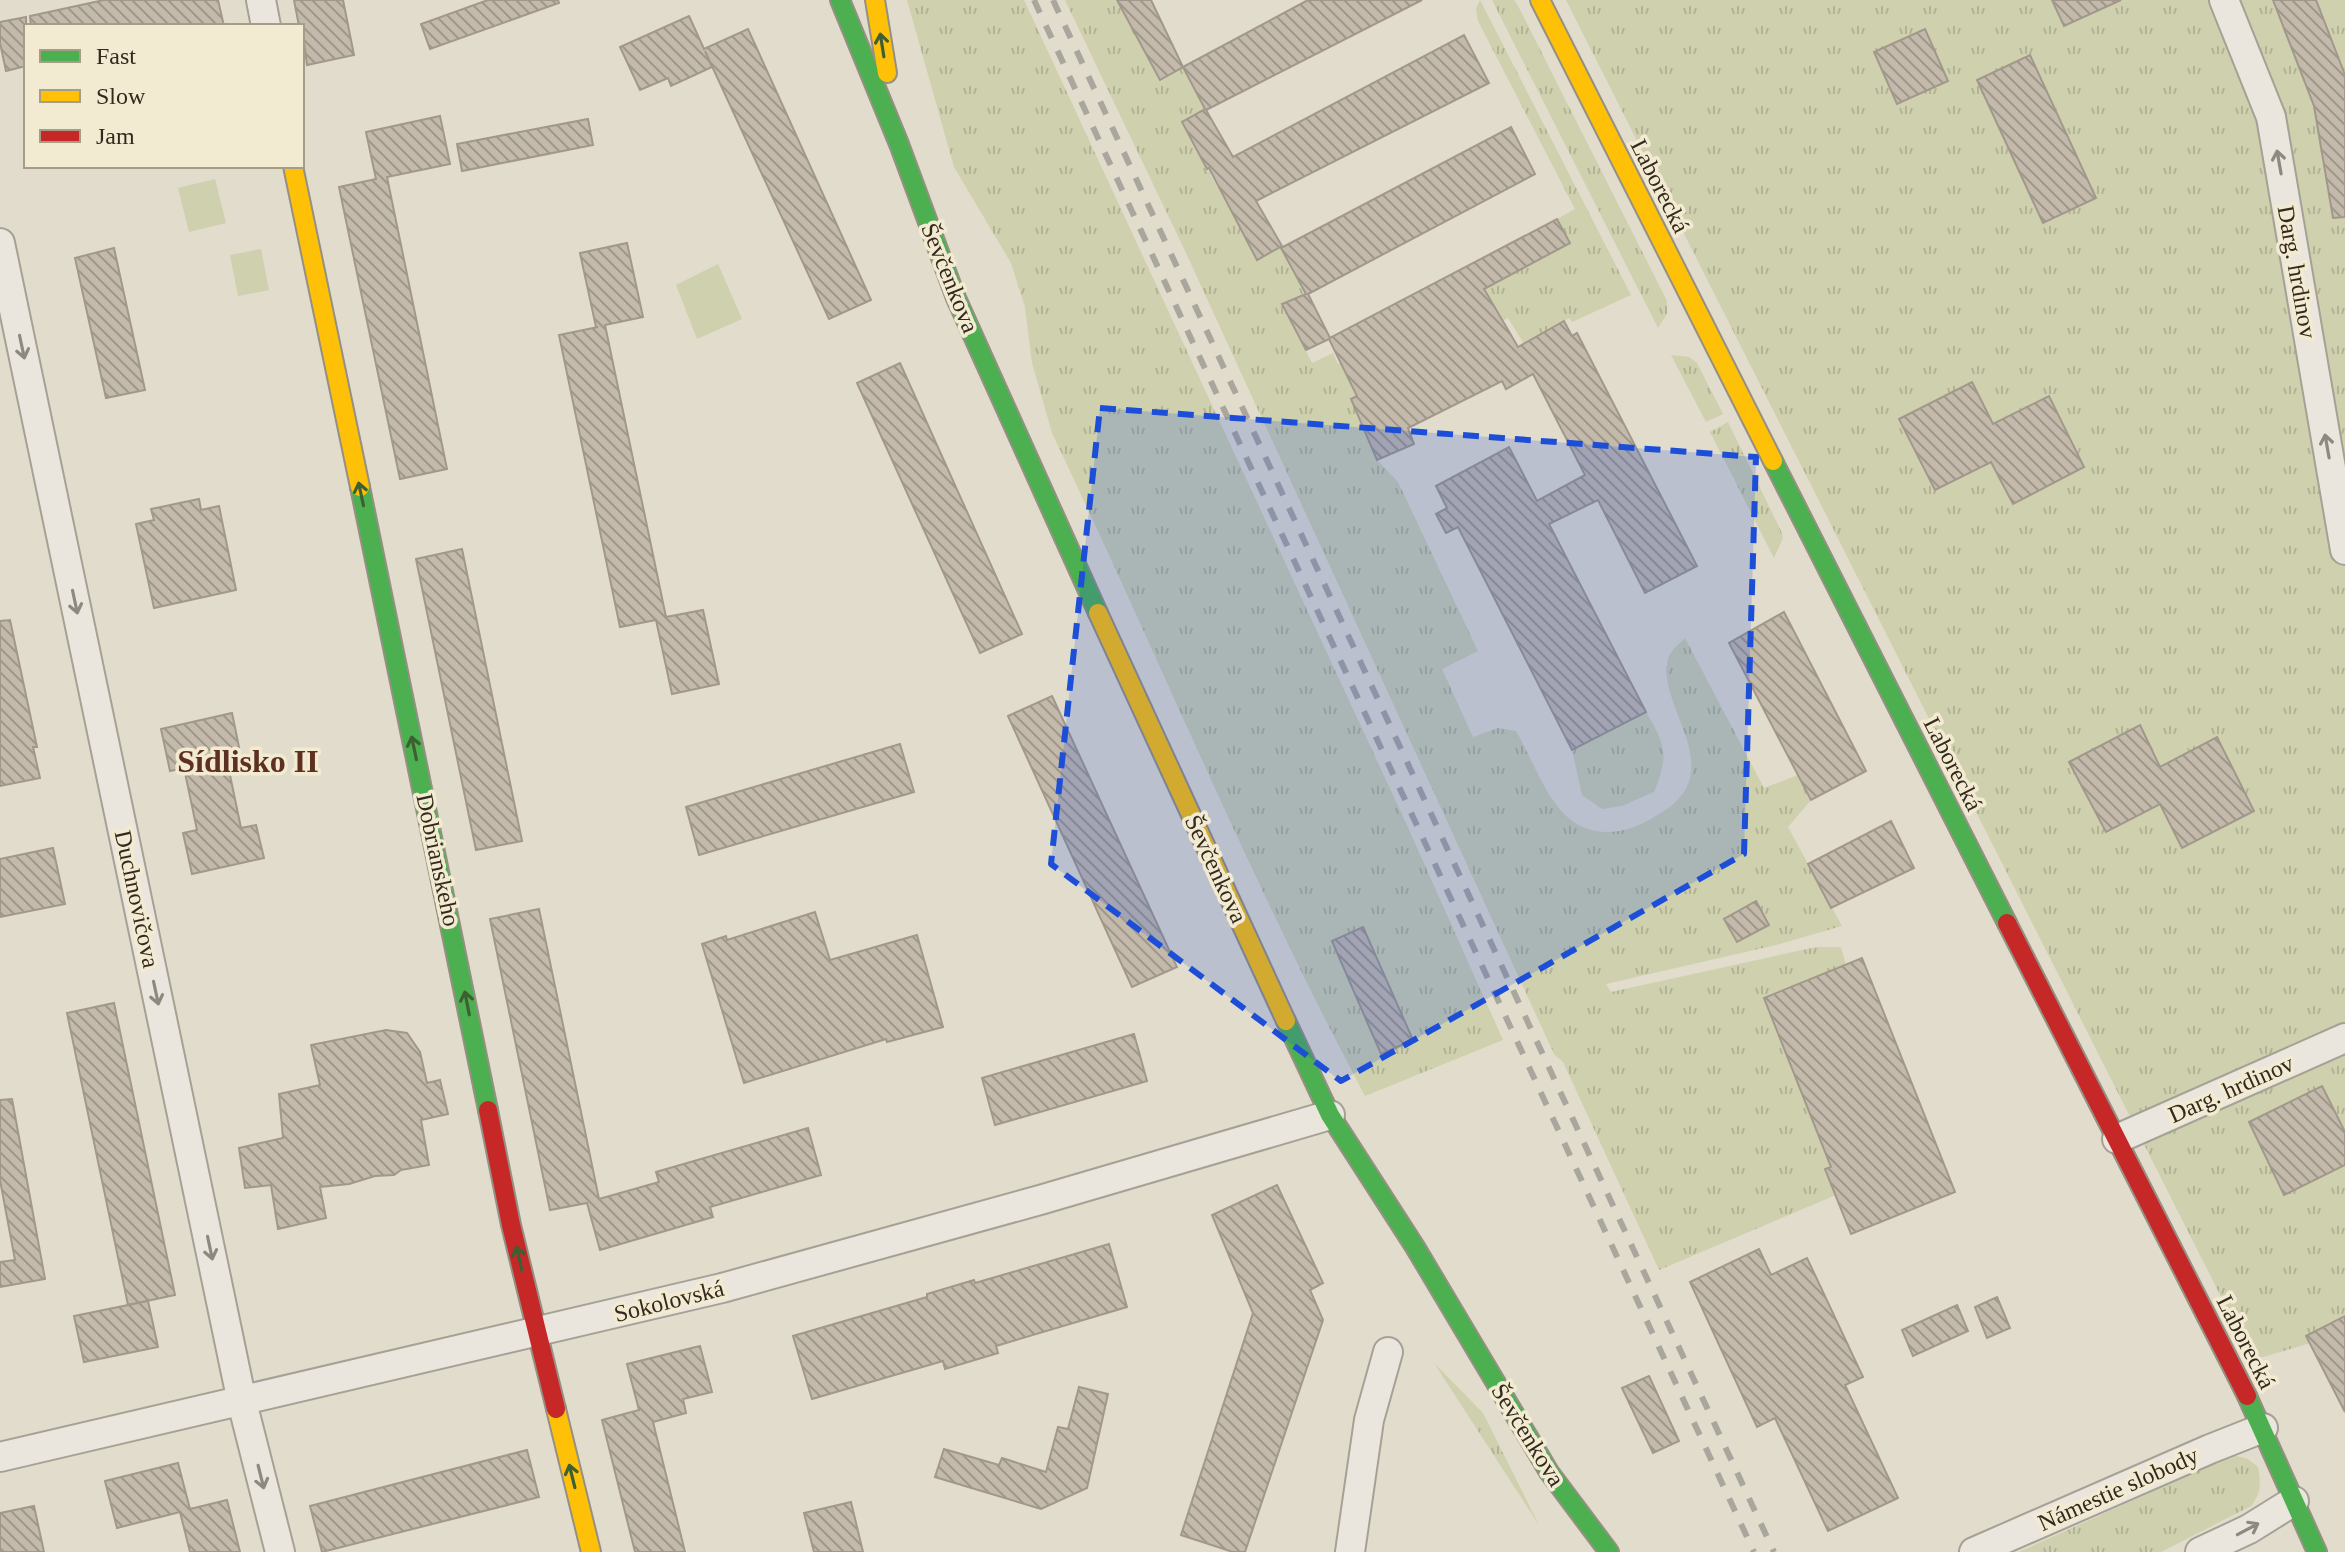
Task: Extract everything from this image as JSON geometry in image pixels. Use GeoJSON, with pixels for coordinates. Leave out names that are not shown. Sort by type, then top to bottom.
{"type":"FeatureCollection","features":[{"type":"Feature","properties":{"kind":"street"},"geometry":{"type":"LineString","coordinates":[[261,0],[266,24]]}},
{"type":"Feature","properties":{"kind":"street","name":"Ševčenkova"},"geometry":{"type":"LineString","coordinates":[[840,0],[899,144],[956,298],[1109,638],[1330,1115],[1415,1247],[1549,1472],[1609,1552]]}},
{"type":"Feature","properties":{"kind":"street","name":"Ševčenkova"},"geometry":{"type":"LineString","coordinates":[[875,0],[899,144]]}},
{"type":"Feature","properties":{"kind":"street","name":"Laborecká"},"geometry":{"type":"LineString","coordinates":[[1540,0],[2263,1428],[2317,1552]]}},
{"type":"Feature","properties":{"kind":"street","name":"Darg. hrdinov"},"geometry":{"type":"LineString","coordinates":[[2224,0],[2271,117],[2345,550]]}},
{"type":"Feature","properties":{"kind":"street","name":"Dobrianskeho"},"geometry":{"type":"LineString","coordinates":[[293,168],[446,896],[511,1225],[591,1552]]}},
{"type":"Feature","properties":{"kind":"street","name":"Duchnovičova"},"geometry":{"type":"LineString","coordinates":[[0,243],[242,1402],[280,1552]]}},
{"type":"Feature","properties":{"kind":"street","name":"Darg. hrdinov"},"geometry":{"type":"LineString","coordinates":[[2117,1139],[2345,1038]]}},
{"type":"Feature","properties":{"kind":"street","name":"Sokolovská"},"geometry":{"type":"LineString","coordinates":[[0,1457],[537,1334],[722,1288],[914,1236],[1330,1115]]}},
{"type":"Feature","properties":{"kind":"street"},"geometry":{"type":"LineString","coordinates":[[1350,1552],[1369,1420],[1388,1352]]}},
{"type":"Feature","properties":{"kind":"street","name":"Námestie slobody"},"geometry":{"type":"LineString","coordinates":[[1974,1552],[2263,1428]]}},
{"type":"Feature","properties":{"kind":"street"},"geometry":{"type":"LineString","coordinates":[[2200,1552],[2249,1529],[2294,1501]]}},
{"type":"Feature","properties":{"kind":"highlighted area"},"geometry":{"type":"Polygon","coordinates":[[[1100,408],[1756,457],[1744,854],[1341,1081],[1051,864],[1100,408]]]}},
{"type":"Feature","properties":{"kind":"green space"},"geometry":{"type":"Polygon","coordinates":[[[907,0],[1024,0],[1405,821],[1503,1040],[1365,1096],[1282,932],[1052,433],[1032,363],[1025,307],[1011,263],[954,167],[907,0]]]}},
{"type":"Feature","properties":{"kind":"green space"},"geometry":{"type":"Polygon","coordinates":[[[1065,0],[1118,0],[1183,67],[1205,109],[1182,122],[1200,157],[1258,259],[1281,247],[1307,294],[1282,304],[1312,363],[1333,353],[1338,364],[1569,243],[1557,219],[1575,209],[1478,21],[1476,8],[1480,0],[1631,295],[1572,322],[1569,318],[1524,344],[1508,318],[1351,399],[1377,460],[1398,482],[1478,651],[1442,669],[1473,737],[1498,728],[1516,731],[1551,797],[1575,823],[1591,830],[1624,830],[1661,813],[1681,796],[1690,777],[1691,757],[1667,675],[1669,656],[1685,638],[1764,788],[1798,775],[1811,800],[1788,827],[1842,926],[1776,945],[1606,984],[1611,992],[1816,947],[1841,947],[1846,965],[1764,998],[1831,1167],[1825,1169],[1836,1195],[1659,1270],[1563,1062],[1554,1054],[1186,253],[1065,0]]]}},
{"type":"Feature","properties":{"kind":"green space"},"geometry":{"type":"Polygon","coordinates":[[[1492,0],[1514,0],[1517,4],[1667,301],[1667,314],[1658,328],[1492,0]]]}},
{"type":"Feature","properties":{"kind":"green space"},"geometry":{"type":"Polygon","coordinates":[[[1566,0],[2345,0],[2345,1333],[2253,1360],[1566,0]]]}},
{"type":"Feature","properties":{"kind":"green space"},"geometry":{"type":"Polygon","coordinates":[[[215,179],[226,223],[189,232],[178,188],[215,179]]]}},
{"type":"Feature","properties":{"kind":"green space"},"geometry":{"type":"Polygon","coordinates":[[[261,249],[269,290],[238,296],[230,255],[261,249]]]}},
{"type":"Feature","properties":{"kind":"green space"},"geometry":{"type":"Polygon","coordinates":[[[718,264],[742,319],[697,339],[676,285],[718,264]]]}},
{"type":"Feature","properties":{"kind":"green space"},"geometry":{"type":"Polygon","coordinates":[[[1671,355],[1689,357],[1697,363],[1723,414],[1706,422],[1671,355]]]}},
{"type":"Feature","properties":{"kind":"green space"},"geometry":{"type":"Polygon","coordinates":[[[1728,422],[1781,531],[1783,538],[1774,558],[1710,432],[1728,422]]]}},
{"type":"Feature","properties":{"kind":"green space"},"geometry":{"type":"Polygon","coordinates":[[[1646,712],[1663,751],[1662,769],[1654,792],[1622,806],[1602,809],[1582,795],[1572,750],[1646,712]]]}},
{"type":"Feature","properties":{"kind":"green space"},"geometry":{"type":"Polygon","coordinates":[[[1434,1363],[1483,1413],[1539,1525],[1434,1363]]]}},
{"type":"Feature","properties":{"kind":"green space"},"geometry":{"type":"Polygon","coordinates":[[[2233,1455],[2248,1459],[2258,1467],[2259,1488],[2251,1506],[2161,1552],[2019,1552],[2233,1455]]]}},
{"type":"Feature","properties":{"kind":"building"},"geometry":{"type":"Polygon","coordinates":[[[104,0],[218,0],[224,24],[31,24],[30,16],[104,0]]]}},
{"type":"Feature","properties":{"kind":"building"},"geometry":{"type":"Polygon","coordinates":[[[294,0],[343,0],[354,55],[307,65],[304,24],[299,24],[294,0]]]}},
{"type":"Feature","properties":{"kind":"building"},"geometry":{"type":"Polygon","coordinates":[[[488,0],[558,0],[559,3],[430,49],[421,24],[488,0]]]}},
{"type":"Feature","properties":{"kind":"building"},"geometry":{"type":"Polygon","coordinates":[[[1117,0],[1151,0],[1183,67],[1160,80],[1117,0]]]}},
{"type":"Feature","properties":{"kind":"building"},"geometry":{"type":"Polygon","coordinates":[[[1308,0],[1422,0],[1206,110],[1233,157],[1464,35],[1489,83],[1256,201],[1282,246],[1257,260],[1182,122],[1205,109],[1183,67],[1308,0]]]}},
{"type":"Feature","properties":{"kind":"building"},"geometry":{"type":"Polygon","coordinates":[[[2052,0],[2121,0],[2064,26],[2052,0]]]}},
{"type":"Feature","properties":{"kind":"building"},"geometry":{"type":"Polygon","coordinates":[[[2273,0],[2316,0],[2345,75],[2345,217],[2333,218],[2314,106],[2273,0]]]}},
{"type":"Feature","properties":{"kind":"building"},"geometry":{"type":"Polygon","coordinates":[[[689,16],[704,49],[748,29],[871,300],[829,319],[705,51],[712,67],[671,86],[668,78],[640,90],[620,47],[689,16]]]}},
{"type":"Feature","properties":{"kind":"building"},"geometry":{"type":"Polygon","coordinates":[[[26,17],[24,66],[6,71],[0,43],[0,22],[26,17]]]}},
{"type":"Feature","properties":{"kind":"building"},"geometry":{"type":"Polygon","coordinates":[[[1925,29],[1948,81],[1897,104],[1874,52],[1925,29]]]}},
{"type":"Feature","properties":{"kind":"building"},"geometry":{"type":"Polygon","coordinates":[[[2030,55],[2096,198],[2043,223],[1977,80],[2030,55]]]}},
{"type":"Feature","properties":{"kind":"building"},"geometry":{"type":"Polygon","coordinates":[[[440,116],[450,164],[387,177],[447,469],[400,479],[339,187],[376,179],[366,132],[440,116]]]}},
{"type":"Feature","properties":{"kind":"building"},"geometry":{"type":"Polygon","coordinates":[[[588,119],[593,145],[462,171],[457,144],[588,119]]]}},
{"type":"Feature","properties":{"kind":"building"},"geometry":{"type":"Polygon","coordinates":[[[1511,127],[1535,174],[1308,294],[1330,338],[1557,219],[1570,243],[1484,289],[1518,347],[1564,321],[1572,336],[1577,333],[1697,566],[1645,593],[1598,500],[1549,524],[1646,712],[1572,750],[1458,527],[1446,533],[1436,514],[1447,508],[1436,486],[1509,447],[1537,501],[1585,475],[1533,374],[1506,389],[1502,381],[1408,428],[1414,444],[1377,460],[1351,399],[1357,396],[1329,339],[1306,350],[1282,304],[1306,294],[1281,248],[1511,127]]]}},
{"type":"Feature","properties":{"kind":"building"},"geometry":{"type":"Polygon","coordinates":[[[627,243],[643,317],[605,325],[666,617],[703,610],[719,684],[672,694],[656,620],[620,627],[559,335],[598,327],[580,253],[627,243]]]}},
{"type":"Feature","properties":{"kind":"building"},"geometry":{"type":"Polygon","coordinates":[[[114,248],[145,390],[106,398],[75,258],[114,248]]]}},
{"type":"Feature","properties":{"kind":"building"},"geometry":{"type":"Polygon","coordinates":[[[900,363],[1022,634],[980,653],[857,383],[900,363]]]}},
{"type":"Feature","properties":{"kind":"building"},"geometry":{"type":"Polygon","coordinates":[[[1972,382],[1993,424],[2049,396],[2084,467],[2013,504],[1991,462],[1935,490],[1899,419],[1972,382]]]}},
{"type":"Feature","properties":{"kind":"building"},"geometry":{"type":"Polygon","coordinates":[[[199,499],[201,510],[219,506],[236,590],[154,608],[136,524],[154,520],[151,509],[199,499]]]}},
{"type":"Feature","properties":{"kind":"building"},"geometry":{"type":"Polygon","coordinates":[[[462,549],[522,841],[476,850],[416,559],[462,549]]]}},
{"type":"Feature","properties":{"kind":"building"},"geometry":{"type":"Polygon","coordinates":[[[1784,612],[1866,771],[1811,800],[1729,643],[1784,612]]]}},
{"type":"Feature","properties":{"kind":"building"},"geometry":{"type":"Polygon","coordinates":[[[10,620],[37,747],[33,747],[40,778],[0,786],[0,621],[10,620]]]}},
{"type":"Feature","properties":{"kind":"building"},"geometry":{"type":"Polygon","coordinates":[[[1052,696],[1177,967],[1132,987],[1008,716],[1052,696]]]}},
{"type":"Feature","properties":{"kind":"building"},"geometry":{"type":"Polygon","coordinates":[[[232,713],[239,747],[225,751],[241,828],[256,825],[264,858],[192,874],[183,833],[197,830],[184,768],[170,771],[161,729],[232,713]]]}},
{"type":"Feature","properties":{"kind":"building"},"geometry":{"type":"Polygon","coordinates":[[[2140,725],[2160,767],[2217,737],[2254,811],[2182,848],[2160,804],[2106,832],[2069,762],[2140,725]]]}},
{"type":"Feature","properties":{"kind":"building"},"geometry":{"type":"Polygon","coordinates":[[[900,744],[914,792],[699,855],[686,807],[900,744]]]}},
{"type":"Feature","properties":{"kind":"building"},"geometry":{"type":"Polygon","coordinates":[[[1891,821],[1914,868],[1831,908],[1808,864],[1891,821]]]}},
{"type":"Feature","properties":{"kind":"building"},"geometry":{"type":"Polygon","coordinates":[[[53,848],[65,904],[0,917],[0,859],[53,848]]]}},
{"type":"Feature","properties":{"kind":"building"},"geometry":{"type":"Polygon","coordinates":[[[1756,901],[1769,925],[1737,942],[1724,919],[1756,901]]]}},
{"type":"Feature","properties":{"kind":"building"},"geometry":{"type":"Polygon","coordinates":[[[539,909],[599,1199],[659,1182],[656,1172],[808,1128],[821,1175],[710,1207],[713,1217],[600,1250],[587,1203],[550,1210],[490,919],[539,909]]]}},
{"type":"Feature","properties":{"kind":"building"},"geometry":{"type":"Polygon","coordinates":[[[815,912],[830,960],[917,935],[943,1027],[887,1042],[886,1039],[744,1083],[702,944],[726,936],[727,940],[815,912]]]}},
{"type":"Feature","properties":{"kind":"building"},"geometry":{"type":"Polygon","coordinates":[[[1363,927],[1413,1040],[1381,1054],[1332,941],[1363,927]]]}},
{"type":"Feature","properties":{"kind":"building"},"geometry":{"type":"Polygon","coordinates":[[[1862,958],[1955,1192],[1851,1234],[1825,1169],[1831,1167],[1764,998],[1862,958]]]}},
{"type":"Feature","properties":{"kind":"building"},"geometry":{"type":"Polygon","coordinates":[[[114,1003],[175,1295],[128,1305],[67,1013],[114,1003]]]}},
{"type":"Feature","properties":{"kind":"building"},"geometry":{"type":"Polygon","coordinates":[[[386,1030],[407,1033],[420,1052],[427,1083],[440,1080],[448,1114],[421,1120],[429,1165],[401,1170],[394,1175],[320,1187],[326,1218],[278,1229],[271,1185],[245,1188],[239,1148],[283,1138],[279,1094],[320,1085],[311,1045],[386,1030]]]}},
{"type":"Feature","properties":{"kind":"building"},"geometry":{"type":"Polygon","coordinates":[[[1134,1034],[1147,1081],[995,1125],[982,1078],[1134,1034]]]}},
{"type":"Feature","properties":{"kind":"building"},"geometry":{"type":"Polygon","coordinates":[[[2322,1086],[2345,1132],[2345,1165],[2284,1195],[2249,1122],[2322,1086]]]}},
{"type":"Feature","properties":{"kind":"building"},"geometry":{"type":"Polygon","coordinates":[[[12,1099],[45,1279],[0,1287],[0,1262],[15,1260],[0,1180],[0,1100],[12,1099]]]}},
{"type":"Feature","properties":{"kind":"building"},"geometry":{"type":"Polygon","coordinates":[[[1277,1185],[1323,1283],[1310,1290],[1323,1320],[1245,1552],[1233,1552],[1181,1535],[1253,1313],[1212,1215],[1277,1185]]]}},
{"type":"Feature","properties":{"kind":"building"},"geometry":{"type":"Polygon","coordinates":[[[1109,1244],[1127,1307],[996,1346],[998,1353],[945,1369],[943,1361],[812,1399],[793,1336],[974,1280],[975,1283],[1109,1244]]]}},
{"type":"Feature","properties":{"kind":"building"},"geometry":{"type":"Polygon","coordinates":[[[1759,1249],[1771,1275],[1807,1258],[1863,1377],[1845,1385],[1898,1498],[1828,1531],[1775,1418],[1757,1427],[1690,1282],[1759,1249]]]}},
{"type":"Feature","properties":{"kind":"building"},"geometry":{"type":"Polygon","coordinates":[[[1997,1297],[2010,1328],[1987,1338],[1975,1307],[1997,1297]]]}},
{"type":"Feature","properties":{"kind":"building"},"geometry":{"type":"Polygon","coordinates":[[[148,1301],[158,1347],[84,1362],[74,1316],[148,1301]]]}},
{"type":"Feature","properties":{"kind":"building"},"geometry":{"type":"Polygon","coordinates":[[[1957,1305],[1968,1331],[1913,1356],[1902,1330],[1957,1305]]]}},
{"type":"Feature","properties":{"kind":"building"},"geometry":{"type":"Polygon","coordinates":[[[2345,1316],[2345,1412],[2306,1336],[2345,1316]]]}},
{"type":"Feature","properties":{"kind":"building"},"geometry":{"type":"Polygon","coordinates":[[[700,1346],[712,1392],[683,1399],[686,1413],[653,1422],[685,1552],[635,1552],[602,1420],[639,1410],[627,1364],[700,1346]]]}},
{"type":"Feature","properties":{"kind":"building"},"geometry":{"type":"Polygon","coordinates":[[[1649,1376],[1679,1441],[1653,1453],[1622,1388],[1649,1376]]]}},
{"type":"Feature","properties":{"kind":"building"},"geometry":{"type":"Polygon","coordinates":[[[1079,1387],[1108,1394],[1087,1488],[1041,1509],[935,1477],[944,1449],[999,1465],[1002,1458],[1046,1472],[1058,1427],[1068,1429],[1079,1387]]]}},
{"type":"Feature","properties":{"kind":"building"},"geometry":{"type":"Polygon","coordinates":[[[527,1450],[539,1497],[322,1552],[310,1506],[527,1450]]]}},
{"type":"Feature","properties":{"kind":"building"},"geometry":{"type":"Polygon","coordinates":[[[178,1463],[190,1509],[227,1500],[240,1552],[190,1552],[180,1512],[117,1528],[105,1481],[178,1463]]]}},
{"type":"Feature","properties":{"kind":"building"},"geometry":{"type":"Polygon","coordinates":[[[851,1502],[863,1552],[814,1552],[804,1513],[851,1502]]]}},
{"type":"Feature","properties":{"kind":"building"},"geometry":{"type":"Polygon","coordinates":[[[34,1506],[44,1552],[0,1552],[0,1513],[34,1506]]]}},
{"type":"Feature","properties":{"kind":"railway"},"geometry":{"type":"LineString","coordinates":[[1034,0],[1754,1552]]}},
{"type":"Feature","properties":{"kind":"railway"},"geometry":{"type":"LineString","coordinates":[[1053,0],[1774,1552]]}},
{"type":"Feature","properties":{"kind":"traffic: fast"},"geometry":{"type":"LineString","coordinates":[[840,0],[899,144],[956,298],[1098,613]]}},
{"type":"Feature","properties":{"kind":"traffic: fast"},"geometry":{"type":"LineString","coordinates":[[1773,461],[2007,923]]}},
{"type":"Feature","properties":{"kind":"traffic: fast"},"geometry":{"type":"LineString","coordinates":[[360,487],[488,1110]]}},
{"type":"Feature","properties":{"kind":"traffic: fast"},"geometry":{"type":"LineString","coordinates":[[1286,1021],[1330,1115],[1415,1247],[1549,1472],[1609,1552]]}},
{"type":"Feature","properties":{"kind":"traffic: fast"},"geometry":{"type":"LineString","coordinates":[[2247,1396],[2317,1552]]}},
{"type":"Feature","properties":{"kind":"traffic: slow"},"geometry":{"type":"LineString","coordinates":[[875,0],[887,73]]}},
{"type":"Feature","properties":{"kind":"traffic: slow"},"geometry":{"type":"LineString","coordinates":[[1540,0],[1773,461]]}},
{"type":"Feature","properties":{"kind":"traffic: slow"},"geometry":{"type":"LineString","coordinates":[[293,168],[360,487]]}},
{"type":"Feature","properties":{"kind":"traffic: slow"},"geometry":{"type":"LineString","coordinates":[[1098,613],[1286,1021]]}},
{"type":"Feature","properties":{"kind":"traffic: slow"},"geometry":{"type":"LineString","coordinates":[[556,1409],[591,1552]]}},
{"type":"Feature","properties":{"kind":"traffic: jam"},"geometry":{"type":"LineString","coordinates":[[2007,923],[2247,1396]]}},
{"type":"Feature","properties":{"kind":"traffic: jam"},"geometry":{"type":"LineString","coordinates":[[488,1110],[511,1225],[556,1409]]}},
{"type":"Feature","properties":{"kind":"district","name":"Sídlisko II"},"geometry":{"type":"Point","coordinates":[248,761]}}]}
